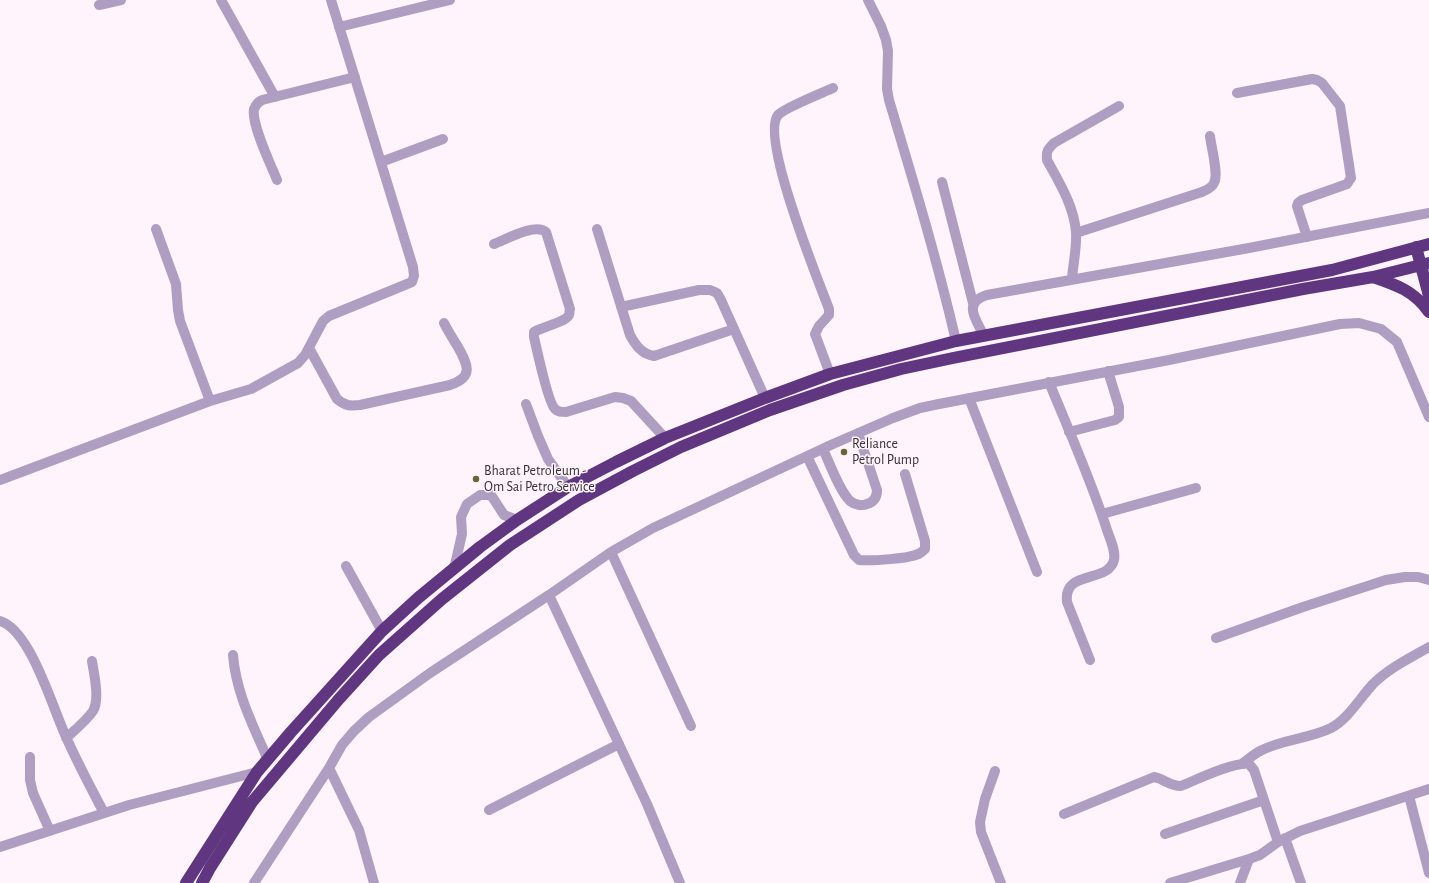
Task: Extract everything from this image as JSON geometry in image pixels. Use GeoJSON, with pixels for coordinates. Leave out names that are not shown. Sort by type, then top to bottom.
{"type":"FeatureCollection","features":[{"type":"Feature","properties":{"kind":"highway"},"geometry":{"type":"LineString","coordinates":[[186,883],[257,772],[290,732],[382,631],[418,598],[480,547],[517,520],[568,487],[665,438],[830,374],[956,340],[1332,270],[1429,244]]}},
{"type":"Feature","properties":{"kind":"highway"},"geometry":{"type":"LineString","coordinates":[[1416,247],[1424,264],[1429,296]]}},
{"type":"Feature","properties":{"kind":"highway"},"geometry":{"type":"LineString","coordinates":[[202,883],[252,802],[339,699],[379,655],[442,600],[510,545],[579,500],[681,447],[770,410],[843,385],[886,373],[952,358],[1303,289],[1373,277],[1424,264]]}},
{"type":"Feature","properties":{"kind":"highway"},"geometry":{"type":"LineString","coordinates":[[1373,277],[1405,289],[1424,305],[1429,312]]}},
{"type":"Feature","properties":{"kind":"street"},"geometry":{"type":"LineString","coordinates":[[99,5],[121,0]]}},
{"type":"Feature","properties":{"kind":"street"},"geometry":{"type":"LineString","coordinates":[[220,0],[275,97]]}},
{"type":"Feature","properties":{"kind":"street"},"geometry":{"type":"LineString","coordinates":[[0,480],[210,401],[244,392],[298,363],[305,356],[323,321],[329,316],[412,282],[414,276],[413,267],[330,0]]}},
{"type":"Feature","properties":{"kind":"street"},"geometry":{"type":"LineString","coordinates":[[339,27],[450,0]]}},
{"type":"Feature","properties":{"kind":"street"},"geometry":{"type":"LineString","coordinates":[[868,0],[882,26],[886,40],[888,51],[887,89],[889,100],[916,188],[956,340]]}},
{"type":"Feature","properties":{"kind":"street"},"geometry":{"type":"LineString","coordinates":[[277,180],[256,126],[254,108],[257,103],[262,100],[354,78]]}},
{"type":"Feature","properties":{"kind":"street"},"geometry":{"type":"LineString","coordinates":[[1237,92],[1312,79],[1322,83],[1340,106],[1351,178],[1347,184],[1302,200],[1298,203],[1297,206],[1307,237]]}},
{"type":"Feature","properties":{"kind":"street"},"geometry":{"type":"LineString","coordinates":[[830,374],[815,334],[819,326],[829,315],[829,309],[795,216],[783,178],[774,131],[775,121],[779,114],[786,109],[833,88]]}},
{"type":"Feature","properties":{"kind":"street"},"geometry":{"type":"LineString","coordinates":[[1072,280],[1076,233],[1072,211],[1047,160],[1046,154],[1048,149],[1054,143],[1119,106]]}},
{"type":"Feature","properties":{"kind":"street"},"geometry":{"type":"LineString","coordinates":[[1076,233],[1202,192],[1209,188],[1215,182],[1216,172],[1210,136]]}},
{"type":"Feature","properties":{"kind":"street"},"geometry":{"type":"LineString","coordinates":[[381,162],[443,139]]}},
{"type":"Feature","properties":{"kind":"street"},"geometry":{"type":"LineString","coordinates":[[942,182],[973,303],[972,311],[984,336]]}},
{"type":"Feature","properties":{"kind":"street"},"geometry":{"type":"LineString","coordinates":[[973,303],[978,297],[987,294],[1307,237],[1429,213]]}},
{"type":"Feature","properties":{"kind":"street"},"geometry":{"type":"LineString","coordinates":[[494,244],[531,229],[536,228],[546,232],[570,309],[569,315],[566,319],[534,332],[534,338],[553,408],[559,412],[566,412],[615,397],[623,398],[631,401],[665,438]]}},
{"type":"Feature","properties":{"kind":"street"},"geometry":{"type":"LineString","coordinates":[[156,229],[176,284],[180,321],[210,401]]}},
{"type":"Feature","properties":{"kind":"street"},"geometry":{"type":"LineString","coordinates":[[596,229],[634,343],[640,350],[647,355],[654,356],[734,329]]}},
{"type":"Feature","properties":{"kind":"street"},"geometry":{"type":"LineString","coordinates":[[621,307],[699,290],[710,290],[717,293],[765,398]]}},
{"type":"Feature","properties":{"kind":"street"},"geometry":{"type":"LineString","coordinates":[[309,348],[338,399],[343,404],[350,406],[360,405],[450,385],[464,378],[467,371],[467,363],[444,323]]}},
{"type":"Feature","properties":{"kind":"street"},"geometry":{"type":"LineString","coordinates":[[254,883],[329,768],[342,745],[369,717],[430,673],[549,595],[611,552],[653,528],[807,456],[893,418],[920,408],[969,398],[1108,372],[1340,324],[1359,323],[1381,329],[1397,342],[1429,417]]}},
{"type":"Feature","properties":{"kind":"street"},"geometry":{"type":"LineString","coordinates":[[1069,432],[1114,420],[1119,417],[1119,407],[1108,372]]}},
{"type":"Feature","properties":{"kind":"street"},"geometry":{"type":"LineString","coordinates":[[1050,382],[1102,514],[1114,549],[1115,559],[1106,571],[1073,583],[1068,588],[1066,595],[1067,602],[1090,660]]}},
{"type":"Feature","properties":{"kind":"street"},"geometry":{"type":"LineString","coordinates":[[969,398],[1037,572]]}},
{"type":"Feature","properties":{"kind":"street"},"geometry":{"type":"LineString","coordinates":[[526,404],[545,454],[568,487]]}},
{"type":"Feature","properties":{"kind":"street"},"geometry":{"type":"LineString","coordinates":[[823,449],[845,496],[851,502],[860,506],[868,504],[877,496],[877,490],[858,433]]}},
{"type":"Feature","properties":{"kind":"street"},"geometry":{"type":"LineString","coordinates":[[807,456],[854,555],[859,560],[873,560],[914,555],[921,553],[925,549],[925,541],[905,474]]}},
{"type":"Feature","properties":{"kind":"street"},"geometry":{"type":"LineString","coordinates":[[1102,514],[1196,488]]}},
{"type":"Feature","properties":{"kind":"street"},"geometry":{"type":"LineString","coordinates":[[454,568],[462,534],[461,517],[467,504],[480,495],[491,495],[504,515],[517,520]]}},
{"type":"Feature","properties":{"kind":"street"},"geometry":{"type":"LineString","coordinates":[[611,552],[691,726]]}},
{"type":"Feature","properties":{"kind":"street"},"geometry":{"type":"LineString","coordinates":[[346,566],[382,631]]}},
{"type":"Feature","properties":{"kind":"street"},"geometry":{"type":"LineString","coordinates":[[1216,638],[1303,607],[1386,580],[1404,577],[1418,577],[1429,580]]}},
{"type":"Feature","properties":{"kind":"street"},"geometry":{"type":"LineString","coordinates":[[549,595],[647,804],[680,883]]}},
{"type":"Feature","properties":{"kind":"street"},"geometry":{"type":"LineString","coordinates":[[0,621],[5,622],[18,634],[28,649],[38,668],[66,738],[104,813]]}},
{"type":"Feature","properties":{"kind":"street"},"geometry":{"type":"LineString","coordinates":[[1064,814],[1154,777],[1160,778],[1173,786],[1181,786],[1243,763],[1261,750],[1330,728],[1342,719],[1382,676],[1391,669],[1429,647]]}},
{"type":"Feature","properties":{"kind":"street"},"geometry":{"type":"LineString","coordinates":[[233,655],[234,672],[240,694],[268,760]]}},
{"type":"Feature","properties":{"kind":"street"},"geometry":{"type":"LineString","coordinates":[[66,738],[93,710],[96,703],[92,661]]}},
{"type":"Feature","properties":{"kind":"street"},"geometry":{"type":"LineString","coordinates":[[489,810],[619,744]]}},
{"type":"Feature","properties":{"kind":"street"},"geometry":{"type":"LineString","coordinates":[[30,757],[30,780],[33,793],[50,831]]}},
{"type":"Feature","properties":{"kind":"street"},"geometry":{"type":"LineString","coordinates":[[1243,763],[1249,764],[1254,770],[1264,800],[1301,883]]}},
{"type":"Feature","properties":{"kind":"street"},"geometry":{"type":"LineString","coordinates":[[329,768],[359,830],[374,883]]}},
{"type":"Feature","properties":{"kind":"street"},"geometry":{"type":"LineString","coordinates":[[995,771],[985,799],[980,822],[981,832],[1001,883]]}},
{"type":"Feature","properties":{"kind":"street"},"geometry":{"type":"LineString","coordinates":[[0,847],[161,796],[257,772]]}},
{"type":"Feature","properties":{"kind":"street"},"geometry":{"type":"LineString","coordinates":[[1170,883],[1249,859],[1260,854],[1281,840],[1300,831],[1429,789]]}},
{"type":"Feature","properties":{"kind":"street"},"geometry":{"type":"LineString","coordinates":[[1409,796],[1429,873]]}},
{"type":"Feature","properties":{"kind":"street"},"geometry":{"type":"LineString","coordinates":[[1166,834],[1264,800]]}},
{"type":"Feature","properties":{"kind":"street"},"geometry":{"type":"LineString","coordinates":[[1240,883],[1249,859]]}},
{"type":"Feature","properties":{"kind":"place","name":"Reliance Petrol Pump"},"geometry":{"type":"Point","coordinates":[844,452]}},
{"type":"Feature","properties":{"kind":"place","name":"Bharat Petroleum - Om Sai Petro Service"},"geometry":{"type":"Point","coordinates":[476,479]}}]}
